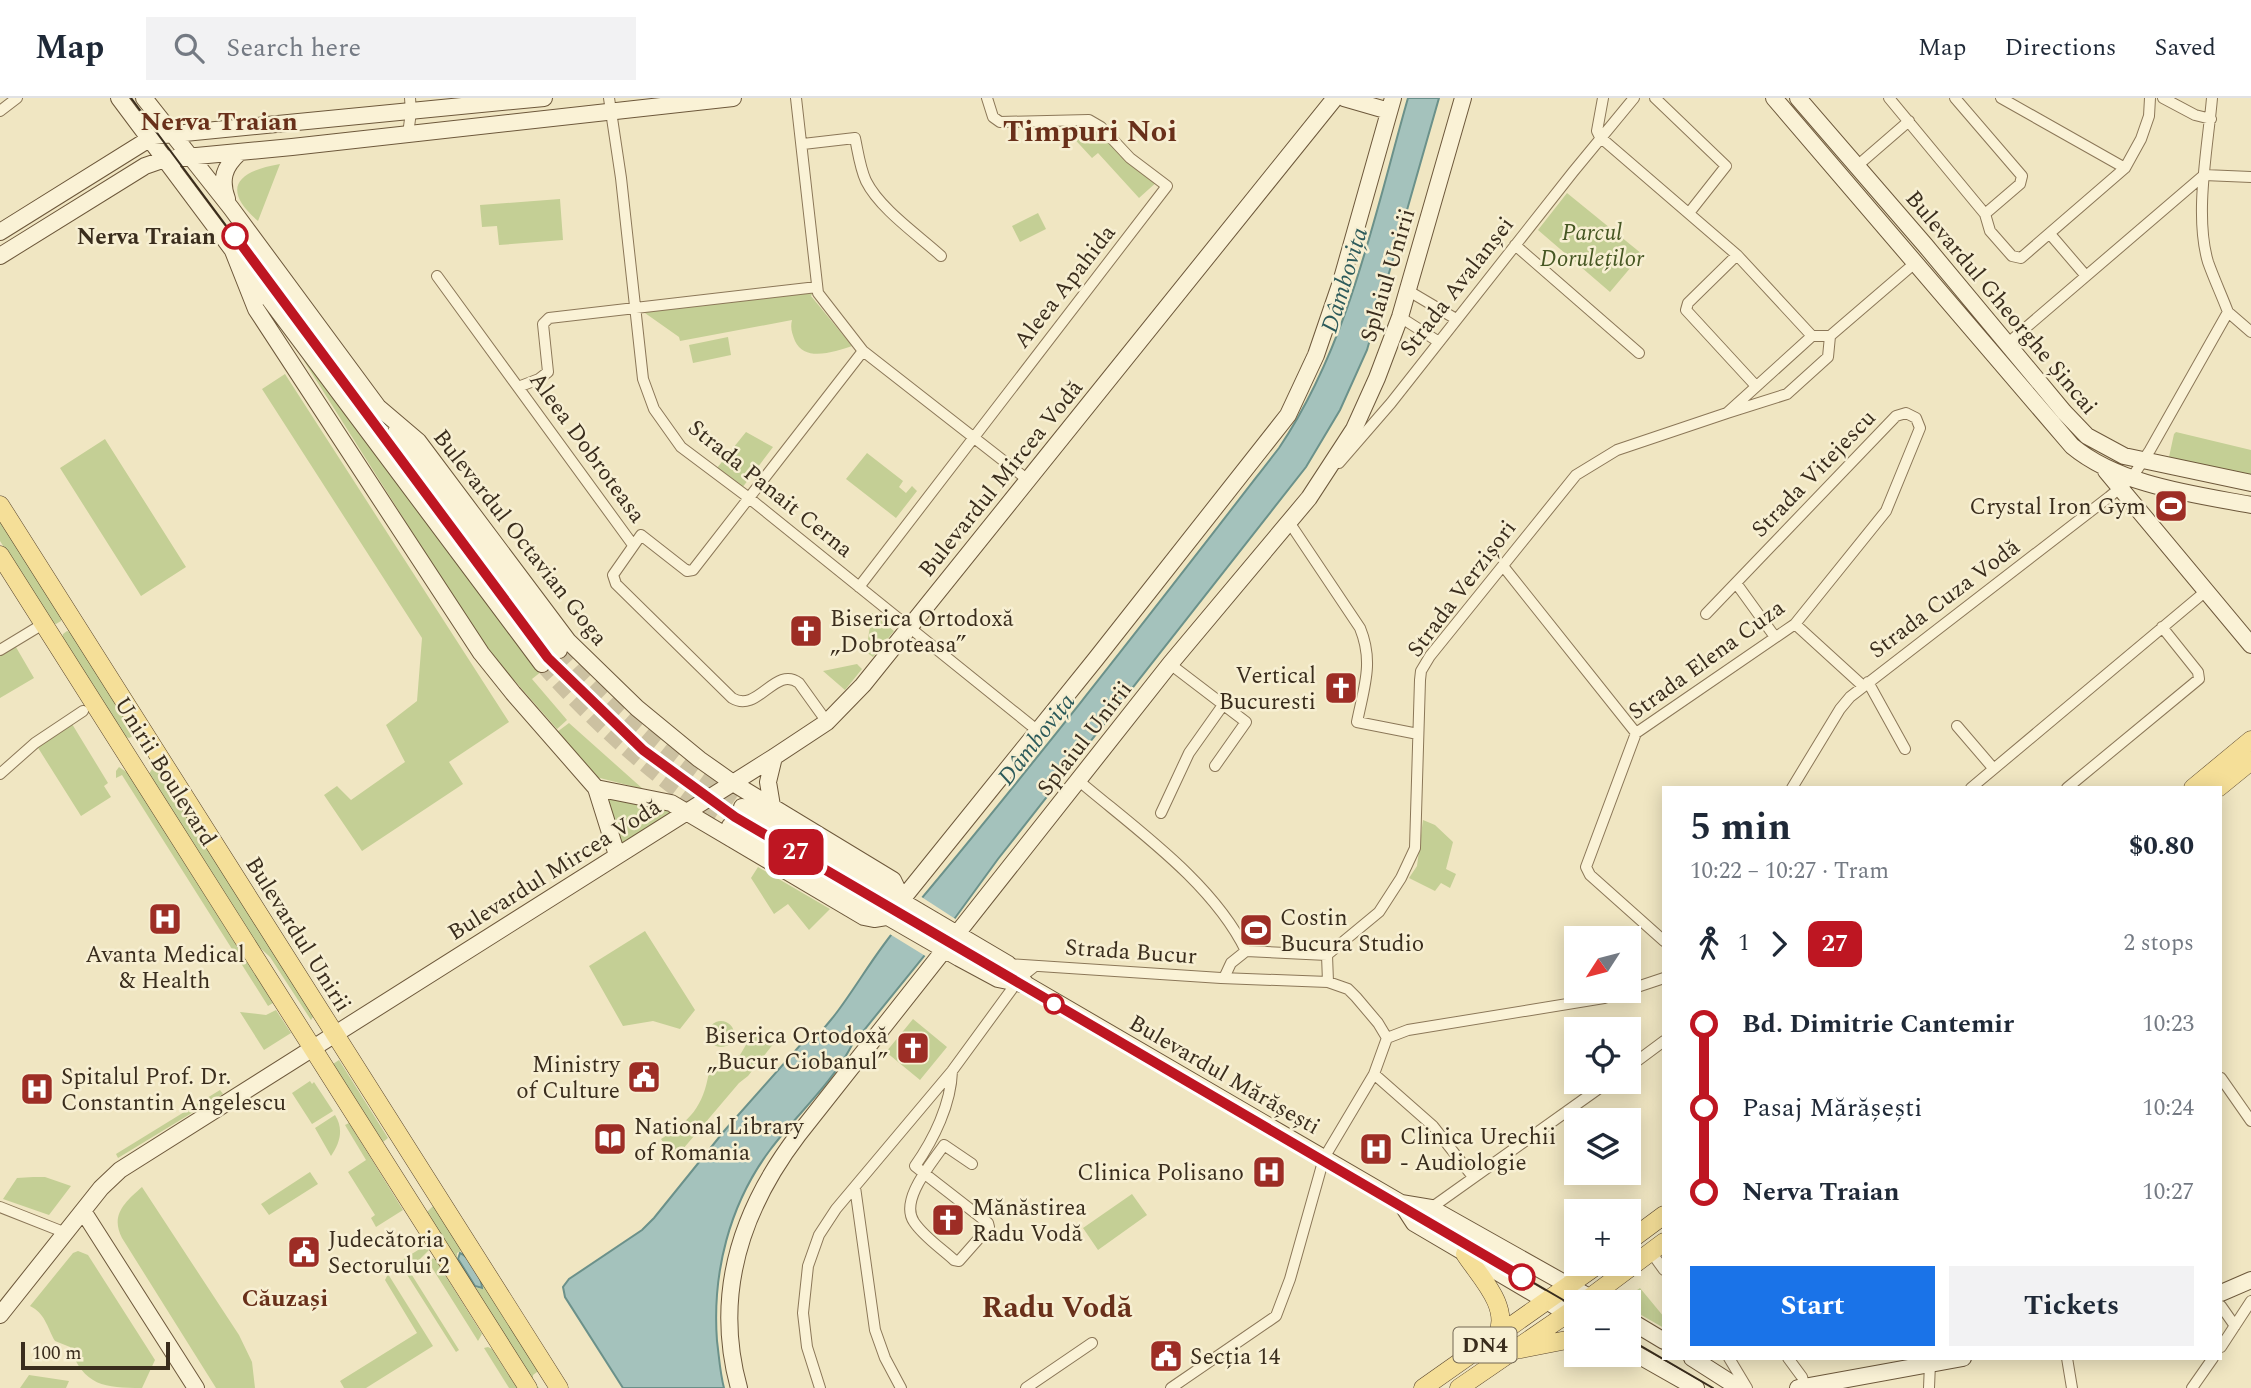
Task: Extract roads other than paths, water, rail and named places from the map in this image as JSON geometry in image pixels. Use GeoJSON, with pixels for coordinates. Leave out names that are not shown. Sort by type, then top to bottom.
{"type":"FeatureCollection","features":[{"type":"Feature","properties":{"kind":"main road"},"geometry":{"type":"LineString","coordinates":[[119,98],[542,664]]}},
{"type":"Feature","properties":{"kind":"main road","name":"Bulevardul Octavian Goga"},"geometry":{"type":"LineString","coordinates":[[144,98],[231,208],[378,407],[418,441],[568,641],[657,726],[733,783],[892,880]]}},
{"type":"Feature","properties":{"kind":"main road"},"geometry":{"type":"LineString","coordinates":[[0,232],[149,137],[335,117],[411,105],[544,98]]}},
{"type":"Feature","properties":{"kind":"main road"},"geometry":{"type":"LineString","coordinates":[[0,257],[136,171],[165,159],[408,134],[610,104],[733,98]]}},
{"type":"Feature","properties":{"kind":"main road","name":"Bulevardul Mircea Vodă"},"geometry":{"type":"LineString","coordinates":[[312,1049],[827,722],[856,693],[1335,98]]}},
{"type":"Feature","properties":{"kind":"main road"},"geometry":{"type":"LineString","coordinates":[[1344,98],[1391,105]]}},
{"type":"Feature","properties":{"kind":"main road","name":"Splaiul Unirii"},"geometry":{"type":"LineString","coordinates":[[739,1388],[732,1343],[732,1284],[738,1245],[751,1210],[768,1178],[954,931],[1079,781],[1170,664],[1309,498],[1330,468],[1359,418],[1400,317],[1463,98]]}},
{"type":"Feature","properties":{"kind":"main road","name":"Bulevardul Gheorghe Șincai"},"geometry":{"type":"LineString","coordinates":[[1773,98],[2065,439],[2081,454],[2126,483],[2206,591],[2251,645]]}},
{"type":"Feature","properties":{"kind":"main road","name":"Bulevardul Gheorghe Șincai"},"geometry":{"type":"LineString","coordinates":[[1798,98],[2079,429],[2104,447],[2143,461],[2251,483]]}},
{"type":"Feature","properties":{"kind":"main road","name":"Splaiul Unirii"},"geometry":{"type":"LineString","coordinates":[[892,920],[907,902],[920,877],[1268,442],[1298,396],[1341,282],[1391,105]]}},
{"type":"Feature","properties":{"kind":"main road"},"geometry":{"type":"LineString","coordinates":[[231,208],[223,186],[223,177],[228,163],[239,153]]}},
{"type":"Feature","properties":{"kind":"main road"},"geometry":{"type":"LineString","coordinates":[[233,251],[256,309],[481,653],[596,788],[617,855]]}},
{"type":"Feature","properties":{"kind":"main road"},"geometry":{"type":"LineString","coordinates":[[378,407],[559,650]]}},
{"type":"Feature","properties":{"kind":"main road"},"geometry":{"type":"LineString","coordinates":[[2126,483],[2251,505]]}},
{"type":"Feature","properties":{"kind":"main road","name":"Bulevardul Unirii"},"geometry":{"type":"LineString","coordinates":[[0,505],[558,1388]]}},
{"type":"Feature","properties":{"kind":"main road","name":"Unirii Boulevard"},"geometry":{"type":"LineString","coordinates":[[0,555],[312,1049]]}},
{"type":"Feature","properties":{"kind":"main road"},"geometry":{"type":"LineString","coordinates":[[47,629],[72,620]]}},
{"type":"Feature","properties":{"kind":"main road"},"geometry":{"type":"LineString","coordinates":[[2195,786],[2251,740]]}},
{"type":"Feature","properties":{"kind":"main road"},"geometry":{"type":"LineString","coordinates":[[127,756],[149,742]]}},
{"type":"Feature","properties":{"kind":"main road"},"geometry":{"type":"LineString","coordinates":[[772,806],[768,782],[774,757]]}},
{"type":"Feature","properties":{"kind":"main road"},"geometry":{"type":"LineString","coordinates":[[2220,786],[2251,761]]}},
{"type":"Feature","properties":{"kind":"main road"},"geometry":{"type":"LineString","coordinates":[[596,788],[671,803],[864,917],[892,920]]}},
{"type":"Feature","properties":{"kind":"main road","name":"Bulevardul Mărășești"},"geometry":{"type":"LineString","coordinates":[[742,807],[1008,964],[1022,982],[1401,1203],[1431,1208],[1569,1286],[1571,1290]]}},
{"type":"Feature","properties":{"kind":"main road","name":"Bulevardul Mărășești"},"geometry":{"type":"LineString","coordinates":[[730,826],[998,979],[1022,982]]}},
{"type":"Feature","properties":{"kind":"main road"},"geometry":{"type":"LineString","coordinates":[[892,880],[905,883],[920,877]]}},
{"type":"Feature","properties":{"kind":"main road"},"geometry":{"type":"LineString","coordinates":[[892,880],[907,902]]}},
{"type":"Feature","properties":{"kind":"main road"},"geometry":{"type":"LineString","coordinates":[[0,1315],[101,1188],[120,1170],[312,1049],[527,1388]]}},
{"type":"Feature","properties":{"kind":"main road","name":"Bulevardul Mărășești"},"geometry":{"type":"LineString","coordinates":[[1401,1203],[1414,1223],[1546,1302],[1564,1304]]}},
{"type":"Feature","properties":{"kind":"main road"},"geometry":{"type":"LineString","coordinates":[[83,1211],[196,1388]]}},
{"type":"Feature","properties":{"kind":"main road"},"geometry":{"type":"LineString","coordinates":[[1641,1232],[1662,1216]]}},
{"type":"Feature","properties":{"kind":"main road","name":"DN4"},"geometry":{"type":"LineString","coordinates":[[1604,1290],[1658,1247]]}},
{"type":"Feature","properties":{"kind":"main road"},"geometry":{"type":"LineString","coordinates":[[1465,1254],[1499,1306],[1502,1323],[1497,1336]]}},
{"type":"Feature","properties":{"kind":"main road","name":"DN4"},"geometry":{"type":"LineString","coordinates":[[1423,1388],[1583,1276]]}},
{"type":"Feature","properties":{"kind":"main road"},"geometry":{"type":"LineString","coordinates":[[2222,1293],[2251,1280]]}},
{"type":"Feature","properties":{"kind":"main road","name":"DN4"},"geometry":{"type":"LineString","coordinates":[[1459,1388],[1564,1318]]}},
{"type":"Feature","properties":{"kind":"main road"},"geometry":{"type":"LineString","coordinates":[[1641,1327],[1662,1340]]}},
{"type":"Feature","properties":{"kind":"main road"},"geometry":{"type":"LineString","coordinates":[[1508,1353],[1564,1341]]}},
{"type":"Feature","properties":{"kind":"main road"},"geometry":{"type":"LineString","coordinates":[[1641,1357],[1696,1388]]}},
{"type":"Feature","properties":{"kind":"main road"},"geometry":{"type":"LineString","coordinates":[[1695,1360],[1738,1388]]}},
{"type":"Feature","properties":{"kind":"main road"},"geometry":{"type":"LineString","coordinates":[[1802,1387],[1943,1360]]}},
{"type":"Feature","properties":{"kind":"street"},"geometry":{"type":"LineString","coordinates":[[0,111],[18,98]]}},
{"type":"Feature","properties":{"kind":"street"},"geometry":{"type":"LineString","coordinates":[[796,98],[818,293],[863,351],[1028,480]]}},
{"type":"Feature","properties":{"kind":"street","name":"Aleea Apahida"},"geometry":{"type":"LineString","coordinates":[[859,587],[1167,186],[1130,158],[1096,123],[1081,118],[1000,122],[993,117],[987,98]]}},
{"type":"Feature","properties":{"kind":"street"},"geometry":{"type":"LineString","coordinates":[[1603,98],[1597,131],[1600,137],[1737,255],[1812,337],[1830,336]]}},
{"type":"Feature","properties":{"kind":"street","name":"Strada Avalanșei"},"geometry":{"type":"LineString","coordinates":[[1309,498],[1391,403],[1600,137],[1634,98]]}},
{"type":"Feature","properties":{"kind":"street"},"geometry":{"type":"LineString","coordinates":[[1656,98],[1726,166],[1689,213]]}},
{"type":"Feature","properties":{"kind":"street"},"geometry":{"type":"LineString","coordinates":[[1889,98],[1985,214],[1990,230],[2017,259],[2050,234],[2125,168],[2141,139],[2150,114],[2150,98]]}},
{"type":"Feature","properties":{"kind":"street"},"geometry":{"type":"LineString","coordinates":[[1955,98],[2022,176],[2020,184],[1985,214]]}},
{"type":"Feature","properties":{"kind":"street"},"geometry":{"type":"LineString","coordinates":[[2001,98],[2125,168]]}},
{"type":"Feature","properties":{"kind":"street"},"geometry":{"type":"LineString","coordinates":[[2163,98],[2195,115],[2211,119]]}},
{"type":"Feature","properties":{"kind":"street"},"geometry":{"type":"LineString","coordinates":[[2213,98],[2204,175],[2204,242],[2208,261],[2228,312],[2251,332]]}},
{"type":"Feature","properties":{"kind":"street","name":"Strada Panait Cerna"},"geometry":{"type":"LineString","coordinates":[[610,104],[643,379],[654,409],[681,447],[749,498],[1038,731]]}},
{"type":"Feature","properties":{"kind":"street"},"geometry":{"type":"LineString","coordinates":[[408,134],[411,105]]}},
{"type":"Feature","properties":{"kind":"street"},"geometry":{"type":"LineString","coordinates":[[1857,166],[1909,121]]}},
{"type":"Feature","properties":{"kind":"street"},"geometry":{"type":"LineString","coordinates":[[803,144],[855,138],[862,169],[871,189],[882,203],[941,256]]}},
{"type":"Feature","properties":{"kind":"street"},"geometry":{"type":"LineString","coordinates":[[2008,343],[2204,175],[2251,177]]}},
{"type":"Feature","properties":{"kind":"street"},"geometry":{"type":"LineString","coordinates":[[2050,234],[2086,276]]}},
{"type":"Feature","properties":{"kind":"street"},"geometry":{"type":"LineString","coordinates":[[1515,245],[1639,353]]}},
{"type":"Feature","properties":{"kind":"street"},"geometry":{"type":"LineString","coordinates":[[1737,255],[1688,303],[1686,311],[1756,386]]}},
{"type":"Feature","properties":{"kind":"street","name":"Strada Verzișori"},"geometry":{"type":"LineString","coordinates":[[1327,955],[1379,912],[1401,878],[1415,848],[1420,680],[1425,664],[1567,485],[1587,467],[1633,444],[1787,394],[1828,357],[1830,336],[1915,263]]}},
{"type":"Feature","properties":{"kind":"street","name":"Aleea Dobroteasa"},"geometry":{"type":"LineString","coordinates":[[437,276],[634,545],[613,575],[616,584],[732,698],[741,702],[749,701],[783,679],[792,679],[799,683],[827,722]]}},
{"type":"Feature","properties":{"kind":"street"},"geometry":{"type":"LineString","coordinates":[[518,387],[539,379],[548,372],[543,324],[546,319],[635,306],[817,287]]}},
{"type":"Feature","properties":{"kind":"street"},"geometry":{"type":"LineString","coordinates":[[1408,290],[1456,319]]}},
{"type":"Feature","properties":{"kind":"street","name":"Strada Cuza Vodă"},"geometry":{"type":"LineString","coordinates":[[1797,785],[1840,709],[1865,684],[1962,612],[2126,483],[2143,461],[2228,312]]}},
{"type":"Feature","properties":{"kind":"street"},"geometry":{"type":"LineString","coordinates":[[1400,317],[1439,342]]}},
{"type":"Feature","properties":{"kind":"street","name":"Strada Verzișori"},"geometry":{"type":"LineString","coordinates":[[1727,413],[1812,337]]}},
{"type":"Feature","properties":{"kind":"street"},"geometry":{"type":"LineString","coordinates":[[634,545],[641,535],[690,572],[863,351]]}},
{"type":"Feature","properties":{"kind":"street","name":"Strada Vitejescu"},"geometry":{"type":"LineString","coordinates":[[1706,614],[1896,416],[1905,413],[1912,415],[1919,421],[1920,428]]}},
{"type":"Feature","properties":{"kind":"street","name":"Strada Elena Cuza"},"geometry":{"type":"LineString","coordinates":[[1662,939],[1590,875],[1586,867],[1636,733],[1795,624],[1886,511],[1920,428]]}},
{"type":"Feature","properties":{"kind":"street"},"geometry":{"type":"LineString","coordinates":[[1289,522],[1360,628],[1367,645],[1369,661],[1357,722],[1418,734]]}},
{"type":"Feature","properties":{"kind":"street"},"geometry":{"type":"LineString","coordinates":[[1503,566],[1636,733]]}},
{"type":"Feature","properties":{"kind":"street"},"geometry":{"type":"LineString","coordinates":[[1736,583],[1775,637]]}},
{"type":"Feature","properties":{"kind":"street"},"geometry":{"type":"LineString","coordinates":[[1973,786],[2206,591]]}},
{"type":"Feature","properties":{"kind":"street"},"geometry":{"type":"LineString","coordinates":[[1795,624],[1865,684],[1906,749]]}},
{"type":"Feature","properties":{"kind":"street"},"geometry":{"type":"LineString","coordinates":[[2069,786],[2199,678],[2198,672],[2162,627]]}},
{"type":"Feature","properties":{"kind":"street"},"geometry":{"type":"LineString","coordinates":[[0,650],[47,629]]}},
{"type":"Feature","properties":{"kind":"street"},"geometry":{"type":"LineString","coordinates":[[1170,664],[1246,722],[1215,766]]}},
{"type":"Feature","properties":{"kind":"street"},"geometry":{"type":"LineString","coordinates":[[1161,813],[1189,753],[1223,705]]}},
{"type":"Feature","properties":{"kind":"street"},"geometry":{"type":"LineString","coordinates":[[0,774],[35,743],[83,711]]}},
{"type":"Feature","properties":{"kind":"street"},"geometry":{"type":"LineString","coordinates":[[1957,726],[1993,768]]}},
{"type":"Feature","properties":{"kind":"street"},"geometry":{"type":"LineString","coordinates":[[1079,781],[1199,885],[1220,909],[1246,951]]}},
{"type":"Feature","properties":{"kind":"street"},"geometry":{"type":"LineString","coordinates":[[1224,978],[1231,963],[1246,951],[1327,955],[1328,982],[1348,989],[1378,1023],[1387,1038]]}},
{"type":"Feature","properties":{"kind":"street","name":"Strada Bucur"},"geometry":{"type":"LineString","coordinates":[[1008,964],[1328,982]]}},
{"type":"Feature","properties":{"kind":"street","name":"Strada Bucur"},"geometry":{"type":"LineString","coordinates":[[820,1388],[809,1358],[803,1313],[806,1277],[819,1235],[833,1213],[1035,966]]}},
{"type":"Feature","properties":{"kind":"street"},"geometry":{"type":"LineString","coordinates":[[1171,1388],[1276,1316],[1290,1279],[1324,1158],[1374,1074],[1387,1038],[1408,1030],[1612,996],[1662,979]]}},
{"type":"Feature","properties":{"kind":"street"},"geometry":{"type":"LineString","coordinates":[[1641,1058],[1662,1042]]}},
{"type":"Feature","properties":{"kind":"street"},"geometry":{"type":"LineString","coordinates":[[951,1071],[951,1092],[943,1114],[915,1166],[925,1174],[989,1227],[959,1261],[954,1260],[920,1229],[910,1214],[911,1200],[925,1174],[944,1145],[972,1164]]}},
{"type":"Feature","properties":{"kind":"street"},"geometry":{"type":"LineString","coordinates":[[1374,1074],[1433,1126],[1473,1177]]}},
{"type":"Feature","properties":{"kind":"street"},"geometry":{"type":"LineString","coordinates":[[2222,1079],[2251,1121]]}},
{"type":"Feature","properties":{"kind":"street"},"geometry":{"type":"LineString","coordinates":[[1431,1208],[1591,1094]]}},
{"type":"Feature","properties":{"kind":"street"},"geometry":{"type":"LineString","coordinates":[[855,1187],[875,1330],[885,1358],[901,1388]]}},
{"type":"Feature","properties":{"kind":"street"},"geometry":{"type":"LineString","coordinates":[[0,1207],[66,1233]]}},
{"type":"Feature","properties":{"kind":"street"},"geometry":{"type":"LineString","coordinates":[[2222,1346],[2251,1301]]}},
{"type":"Feature","properties":{"kind":"street"},"geometry":{"type":"LineString","coordinates":[[2222,1307],[2235,1326]]}},
{"type":"Feature","properties":{"kind":"street"},"geometry":{"type":"LineString","coordinates":[[1026,1388],[1092,1343]]}},
{"type":"Feature","properties":{"kind":"street"},"geometry":{"type":"LineString","coordinates":[[1730,1360],[1747,1388]]}},
{"type":"Feature","properties":{"kind":"street"},"geometry":{"type":"LineString","coordinates":[[1789,1360],[1802,1377],[1802,1387]]}},
{"type":"Feature","properties":{"kind":"street"},"geometry":{"type":"LineString","coordinates":[[2067,1360],[2072,1388]]}},
{"type":"Feature","properties":{"kind":"street"},"geometry":{"type":"LineString","coordinates":[[2192,1388],[2212,1360]]}},
{"type":"Feature","properties":{"kind":"street"},"geometry":{"type":"LineString","coordinates":[[1923,1362],[1929,1388]]}},
{"type":"Feature","properties":{"kind":"water"},"geometry":{"type":"Polygon","coordinates":[[[1408,98],[1439,98],[1367,350],[1340,410],[1306,467],[756,1171],[744,1193],[726,1241],[717,1290],[717,1341],[724,1388],[623,1388],[565,1297],[563,1287],[569,1279],[642,1230],[803,1042],[811,1042],[824,1028],[888,939],[1045,747],[1279,448],[1303,408],[1342,323],[1371,234],[1408,98]]]}},
{"type":"Feature","properties":{"kind":"water"},"geometry":{"type":"Polygon","coordinates":[[[460,1253],[474,1268],[482,1288],[475,1286],[458,1259],[460,1253]]]}},
{"type":"Feature","properties":{"kind":"tunnel"},"geometry":{"type":"LineString","coordinates":[[559,650],[601,694],[645,734],[692,772],[742,807]]}},
{"type":"Feature","properties":{"kind":"tunnel"},"geometry":{"type":"LineString","coordinates":[[542,664],[630,752],[679,791],[730,826]]}},
{"type":"Feature","properties":{"kind":"tram line"},"geometry":{"type":"LineString","coordinates":[[131,98],[548,658]]}},
{"type":"Feature","properties":{"kind":"tram line","name":"27"},"geometry":{"type":"LineString","coordinates":[[235,236],[548,658],[643,750],[735,817],[1522,1277]]}},
{"type":"Feature","properties":{"kind":"tram line"},"geometry":{"type":"LineString","coordinates":[[735,817],[1564,1300]]}},
{"type":"Feature","properties":{"kind":"tram line"},"geometry":{"type":"LineString","coordinates":[[1641,1346],[1662,1358]]}},
{"type":"Feature","properties":{"kind":"tram line"},"geometry":{"type":"LineString","coordinates":[[1665,1360],[1713,1388]]}},
{"type":"Feature","properties":{"kind":"place","name":"Nerva Traian"},"geometry":{"type":"Point","coordinates":[235,236]}},
{"type":"Feature","properties":{"kind":"place","name":"Crystal Iron Gym"},"geometry":{"type":"Point","coordinates":[2171,506]}},
{"type":"Feature","properties":{"kind":"place","name":"Biserica Ortodoxă „Dobroteasa”"},"geometry":{"type":"Point","coordinates":[806,631]}},
{"type":"Feature","properties":{"kind":"place","name":"Vertical Bucuresti"},"geometry":{"type":"Point","coordinates":[1341,688]}},
{"type":"Feature","properties":{"kind":"place","name":"Avanta Medical & Health"},"geometry":{"type":"Point","coordinates":[165,919]}},
{"type":"Feature","properties":{"kind":"place","name":"Costin Bucura Studio"},"geometry":{"type":"Point","coordinates":[1256,930]}},
{"type":"Feature","properties":{"kind":"place","name":"Biserica Ortodoxă „Bucur Ciobanul”"},"geometry":{"type":"Point","coordinates":[913,1048]}},
{"type":"Feature","properties":{"kind":"place","name":"Ministry of Culture"},"geometry":{"type":"Point","coordinates":[644,1077]}},
{"type":"Feature","properties":{"kind":"place","name":"Spitalul Prof. Dr. Constantin Angelescu"},"geometry":{"type":"Point","coordinates":[37,1089]}},
{"type":"Feature","properties":{"kind":"place","name":"National Library of Romania"},"geometry":{"type":"Point","coordinates":[610,1139]}},
{"type":"Feature","properties":{"kind":"place","name":"Clinica Urechii - Audiologie"},"geometry":{"type":"Point","coordinates":[1376,1149]}},
{"type":"Feature","properties":{"kind":"place","name":"Clinica Polisano"},"geometry":{"type":"Point","coordinates":[1269,1172]}},
{"type":"Feature","properties":{"kind":"place","name":"Mănăstirea Radu Vodă"},"geometry":{"type":"Point","coordinates":[948,1220]}},
{"type":"Feature","properties":{"kind":"place","name":"Judecătoria Sectorului 2"},"geometry":{"type":"Point","coordinates":[304,1252]}},
{"type":"Feature","properties":{"kind":"place","name":"Secția 14"},"geometry":{"type":"Point","coordinates":[1166,1356]}},
{"type":"Feature","properties":{"kind":"district","name":"Nerva Traian"},"geometry":{"type":"Point","coordinates":[219,121]}},
{"type":"Feature","properties":{"kind":"district","name":"Timpuri Noi"},"geometry":{"type":"Point","coordinates":[1090,131]}},
{"type":"Feature","properties":{"kind":"district","name":"Căuzași"},"geometry":{"type":"Point","coordinates":[285,1298]}},
{"type":"Feature","properties":{"kind":"district","name":"Radu Vodă"},"geometry":{"type":"Point","coordinates":[1057,1307]}},
{"type":"Feature","properties":{"kind":"park label","name":"Parcul Doruleților"},"geometry":{"type":"Point","coordinates":[1592,245]}},
{"type":"Feature","properties":{"kind":"water label","name":"Dâmbovița"},"geometry":{"type":"Point","coordinates":[1344,280]}},
{"type":"Feature","properties":{"kind":"water label","name":"Dâmbovița"},"geometry":{"type":"Point","coordinates":[1036,739]}}]}
